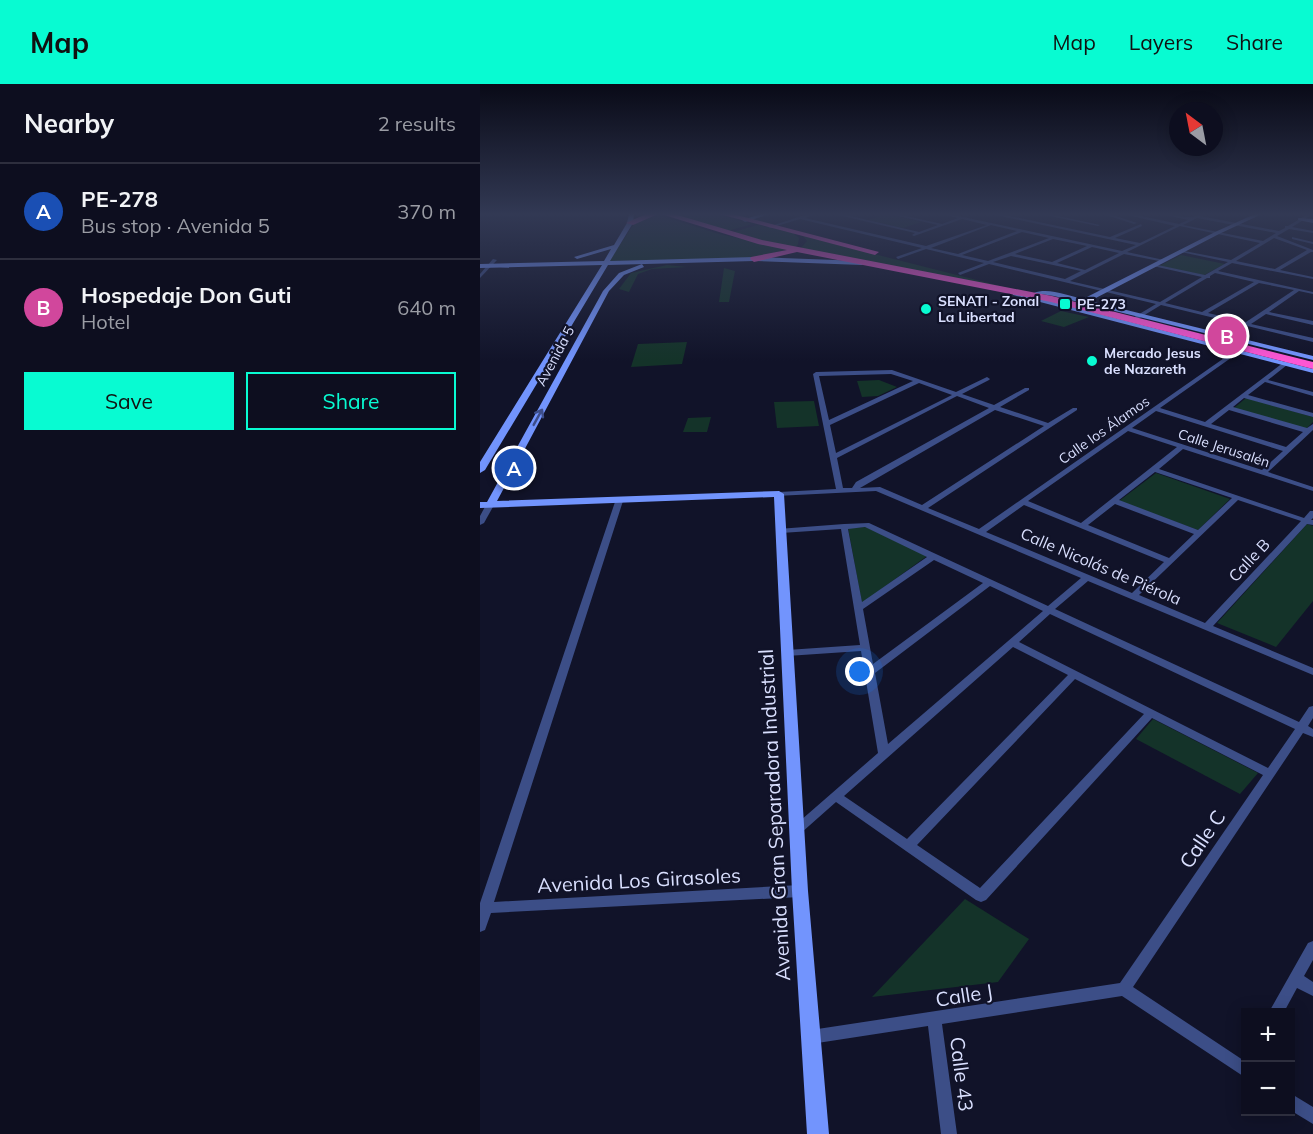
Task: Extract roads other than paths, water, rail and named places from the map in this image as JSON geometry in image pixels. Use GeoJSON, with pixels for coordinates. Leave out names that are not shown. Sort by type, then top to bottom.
{"type":"FeatureCollection","features":[{"type":"Feature","properties":{"kind":"highway"},"geometry":{"type":"LineString","coordinates":[[873,263],[1081,303]]}},
{"type":"Feature","properties":{"kind":"highway"},"geometry":{"type":"LineString","coordinates":[[917,263],[1313,362]]}},
{"type":"Feature","properties":{"kind":"highway"},"geometry":{"type":"LineString","coordinates":[[1136,317],[1240,350],[1287,362],[1313,362]]}},
{"type":"Feature","properties":{"kind":"street"},"geometry":{"type":"LineString","coordinates":[[480,277],[492,263]]}},
{"type":"Feature","properties":{"kind":"street"},"geometry":{"type":"LineString","coordinates":[[480,266],[588,263]]}},
{"type":"Feature","properties":{"kind":"street","name":"Avenida 5"},"geometry":{"type":"LineString","coordinates":[[480,470],[604,263]]}},
{"type":"Feature","properties":{"kind":"street","name":"Avenida 5"},"geometry":{"type":"LineString","coordinates":[[485,505],[615,278],[624,271],[666,263]]}},
{"type":"Feature","properties":{"kind":"street"},"geometry":{"type":"LineString","coordinates":[[853,263],[878,264]]}},
{"type":"Feature","properties":{"kind":"street"},"geometry":{"type":"LineString","coordinates":[[960,274],[987,263]]}},
{"type":"Feature","properties":{"kind":"street"},"geometry":{"type":"LineString","coordinates":[[993,263],[1313,340]]}},
{"type":"Feature","properties":{"kind":"street"},"geometry":{"type":"LineString","coordinates":[[1048,263],[1086,271]]}},
{"type":"Feature","properties":{"kind":"street"},"geometry":{"type":"LineString","coordinates":[[1065,281],[1102,263]]}},
{"type":"Feature","properties":{"kind":"street"},"geometry":{"type":"LineString","coordinates":[[1081,303],[1158,263]]}},
{"type":"Feature","properties":{"kind":"street"},"geometry":{"type":"LineString","coordinates":[[1136,317],[1232,263]]}},
{"type":"Feature","properties":{"kind":"street"},"geometry":{"type":"LineString","coordinates":[[1239,263],[1313,278]]}},
{"type":"Feature","properties":{"kind":"street"},"geometry":{"type":"LineString","coordinates":[[1275,271],[1290,263]]}},
{"type":"Feature","properties":{"kind":"street"},"geometry":{"type":"LineString","coordinates":[[572,264],[591,266],[600,272]]}},
{"type":"Feature","properties":{"kind":"street"},"geometry":{"type":"LineString","coordinates":[[1155,265],[1208,277]]}},
{"type":"Feature","properties":{"kind":"street"},"geometry":{"type":"LineString","coordinates":[[1216,272],[1313,293]]}},
{"type":"Feature","properties":{"kind":"street"},"geometry":{"type":"LineString","coordinates":[[1203,314],[1258,281]]}},
{"type":"Feature","properties":{"kind":"street"},"geometry":{"type":"LineString","coordinates":[[985,286],[1240,350]]}},
{"type":"Feature","properties":{"kind":"street"},"geometry":{"type":"LineString","coordinates":[[1247,324],[1298,290]]}},
{"type":"Feature","properties":{"kind":"street"},"geometry":{"type":"LineString","coordinates":[[586,291],[606,291]]}},
{"type":"Feature","properties":{"kind":"street"},"geometry":{"type":"LineString","coordinates":[[1264,312],[1312,322]]}},
{"type":"Feature","properties":{"kind":"street","name":"Calle los Álamos"},"geometry":{"type":"LineString","coordinates":[[980,532],[1240,350]]}},
{"type":"Feature","properties":{"kind":"street"},"geometry":{"type":"LineString","coordinates":[[1206,425],[1287,362],[1313,371]]}},
{"type":"Feature","properties":{"kind":"street"},"geometry":{"type":"LineString","coordinates":[[539,373],[562,372]]}},
{"type":"Feature","properties":{"kind":"street"},"geometry":{"type":"LineString","coordinates":[[840,490],[816,374],[892,372],[1049,426]]}},
{"type":"Feature","properties":{"kind":"street"},"geometry":{"type":"LineString","coordinates":[[833,457],[987,379]]}},
{"type":"Feature","properties":{"kind":"street"},"geometry":{"type":"LineString","coordinates":[[1263,380],[1313,394]]}},
{"type":"Feature","properties":{"kind":"street"},"geometry":{"type":"LineString","coordinates":[[826,424],[919,381]]}},
{"type":"Feature","properties":{"kind":"street"},"geometry":{"type":"LineString","coordinates":[[480,523],[485,505],[854,490],[859,484],[1027,389]]}},
{"type":"Feature","properties":{"kind":"street"},"geometry":{"type":"LineString","coordinates":[[1244,396],[1313,415]]}},
{"type":"Feature","properties":{"kind":"street"},"geometry":{"type":"LineString","coordinates":[[1228,408],[1310,428]]}},
{"type":"Feature","properties":{"kind":"street"},"geometry":{"type":"LineString","coordinates":[[922,508],[1075,409]]}},
{"type":"Feature","properties":{"kind":"street"},"geometry":{"type":"LineString","coordinates":[[1155,409],[1288,450]]}},
{"type":"Feature","properties":{"kind":"street"},"geometry":{"type":"LineString","coordinates":[[1263,473],[1310,428]]}},
{"type":"Feature","properties":{"kind":"street","name":"Calle Jerusalén"},"geometry":{"type":"LineString","coordinates":[[1128,429],[1313,489]]}},
{"type":"Feature","properties":{"kind":"street"},"geometry":{"type":"LineString","coordinates":[[1083,525],[1182,447]]}},
{"type":"Feature","properties":{"kind":"street"},"geometry":{"type":"LineString","coordinates":[[1153,469],[1309,522]]}},
{"type":"Feature","properties":{"kind":"street","name":"Calle Nicolás de Piérola"},"geometry":{"type":"LineString","coordinates":[[854,490],[877,489],[1313,672]]}},
{"type":"Feature","properties":{"kind":"street","name":"Avenida Gran Separadora Industrial"},"geometry":{"type":"LineString","coordinates":[[779,494],[800,891],[818,1134]]}},
{"type":"Feature","properties":{"kind":"street"},"geometry":{"type":"LineString","coordinates":[[1133,596],[1236,498]]}},
{"type":"Feature","properties":{"kind":"street"},"geometry":{"type":"LineString","coordinates":[[480,926],[483,909],[619,501]]}},
{"type":"Feature","properties":{"kind":"street"},"geometry":{"type":"LineString","coordinates":[[1114,501],[1199,533]]}},
{"type":"Feature","properties":{"kind":"street"},"geometry":{"type":"LineString","coordinates":[[1023,502],[1170,561]]}},
{"type":"Feature","properties":{"kind":"street","name":"Calle B"},"geometry":{"type":"LineString","coordinates":[[1207,627],[1309,522],[1313,513]]}},
{"type":"Feature","properties":{"kind":"street"},"geometry":{"type":"LineString","coordinates":[[781,531],[866,525],[1307,730]]}},
{"type":"Feature","properties":{"kind":"street"},"geometry":{"type":"LineString","coordinates":[[844,526],[884,753]]}},
{"type":"Feature","properties":{"kind":"street"},"geometry":{"type":"LineString","coordinates":[[859,608],[934,556]]}},
{"type":"Feature","properties":{"kind":"street"},"geometry":{"type":"LineString","coordinates":[[797,830],[1087,577]]}},
{"type":"Feature","properties":{"kind":"street"},"geometry":{"type":"LineString","coordinates":[[871,671],[990,582]]}},
{"type":"Feature","properties":{"kind":"street"},"geometry":{"type":"LineString","coordinates":[[1012,642],[1270,774]]}},
{"type":"Feature","properties":{"kind":"street"},"geometry":{"type":"LineString","coordinates":[[787,653],[866,648]]}},
{"type":"Feature","properties":{"kind":"street"},"geometry":{"type":"LineString","coordinates":[[909,846],[1074,674]]}},
{"type":"Feature","properties":{"kind":"street","name":"Calle C"},"geometry":{"type":"LineString","coordinates":[[1124,989],[1270,774],[1307,730],[1313,710]]}},
{"type":"Feature","properties":{"kind":"street"},"geometry":{"type":"LineString","coordinates":[[836,796],[981,896],[1150,713]]}},
{"type":"Feature","properties":{"kind":"street","name":"Avenida Los Girasoles"},"geometry":{"type":"LineString","coordinates":[[483,909],[800,891]]}},
{"type":"Feature","properties":{"kind":"street"},"geometry":{"type":"LineString","coordinates":[[1278,1008],[1313,947]]}},
{"type":"Feature","properties":{"kind":"street"},"geometry":{"type":"LineString","coordinates":[[1295,979],[1313,989]]}},
{"type":"Feature","properties":{"kind":"street"},"geometry":{"type":"LineString","coordinates":[[1124,989],[1241,1067]]}},
{"type":"Feature","properties":{"kind":"street","name":"Calle J"},"geometry":{"type":"LineString","coordinates":[[811,1036],[934,1020],[1124,989]]}},
{"type":"Feature","properties":{"kind":"street","name":"Calle 43"},"geometry":{"type":"LineString","coordinates":[[934,1020],[949,1134]]}},
{"type":"Feature","properties":{"kind":"street"},"geometry":{"type":"LineString","coordinates":[[1295,1104],[1313,1116]]}},
{"type":"Feature","properties":{"kind":"place","name":"PE-273"},"geometry":{"type":"Point","coordinates":[1065,304]}},
{"type":"Feature","properties":{"kind":"place","name":"SENATI - Zonal La Libertad"},"geometry":{"type":"Point","coordinates":[926,309]}},
{"type":"Feature","properties":{"kind":"place","name":"Hospedaje Don Guti"},"geometry":{"type":"Point","coordinates":[1227,336]}},
{"type":"Feature","properties":{"kind":"place","name":"Mercado Jesus de Nazareth"},"geometry":{"type":"Point","coordinates":[1092,361]}},
{"type":"Feature","properties":{"kind":"place","name":"PE-278"},"geometry":{"type":"Point","coordinates":[514,468]}}]}
